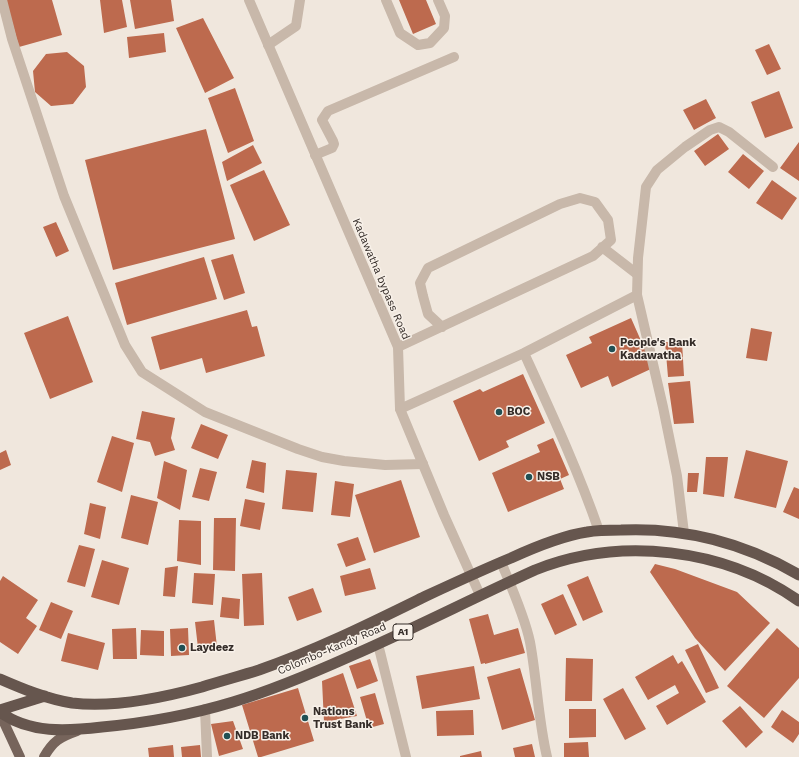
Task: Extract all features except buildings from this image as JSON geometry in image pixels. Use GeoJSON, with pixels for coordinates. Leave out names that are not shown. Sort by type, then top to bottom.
{"type":"FeatureCollection","features":[{"type":"Feature","properties":{"kind":"highway","name":"Colombo-Kandy Road"},"geometry":{"type":"LineString","coordinates":[[45,696],[72,703],[98,704],[135,701],[184,692],[232,678],[267,667],[348,634],[471,575],[546,543],[587,532],[641,529],[684,533],[744,548],[774,560],[799,575]]}},
{"type":"Feature","properties":{"kind":"highway","name":"Colombo-Kandy Road"},"geometry":{"type":"LineString","coordinates":[[0,712],[9,719],[18,723],[36,728],[79,730],[148,722],[205,710],[239,700],[325,668],[509,581],[545,566],[567,559],[599,553],[632,550],[694,556],[718,562],[766,581],[799,601]]}},
{"type":"Feature","properties":{"kind":"highway","name":"A1"},"geometry":{"type":"LineString","coordinates":[[0,679],[20,689],[45,696]]}},
{"type":"Feature","properties":{"kind":"highway"},"geometry":{"type":"LineString","coordinates":[[0,712],[45,696]]}},
{"type":"Feature","properties":{"kind":"main road"},"geometry":{"type":"LineString","coordinates":[[0,712],[20,757]]}},
{"type":"Feature","properties":{"kind":"main road"},"geometry":{"type":"LineString","coordinates":[[44,757],[55,742],[61,737],[79,730]]}},
{"type":"Feature","properties":{"kind":"street"},"geometry":{"type":"LineString","coordinates":[[2,0],[12,39],[64,196],[125,345],[142,372],[205,412],[258,434],[322,457],[385,465],[423,464]]}},
{"type":"Feature","properties":{"kind":"street","name":"Kadawatha bypass Road"},"geometry":{"type":"LineString","coordinates":[[249,0],[398,347],[400,409],[444,516],[480,595]]}},
{"type":"Feature","properties":{"kind":"street"},"geometry":{"type":"LineString","coordinates":[[268,45],[296,26],[300,0]]}},
{"type":"Feature","properties":{"kind":"street"},"geometry":{"type":"LineString","coordinates":[[386,0],[400,33],[418,45],[430,43],[444,28],[445,16],[438,0]]}},
{"type":"Feature","properties":{"kind":"street"},"geometry":{"type":"LineString","coordinates":[[315,155],[332,148],[334,144],[322,120],[328,111],[454,57]]}},
{"type":"Feature","properties":{"kind":"street"},"geometry":{"type":"LineString","coordinates":[[684,533],[677,476],[638,295],[638,258],[646,187],[657,170],[685,147],[710,130],[719,127],[729,132],[773,167]]}},
{"type":"Feature","properties":{"kind":"street"},"geometry":{"type":"LineString","coordinates":[[398,347],[442,327],[593,256],[611,240],[608,220],[595,202],[580,198],[560,204],[428,268],[420,283],[422,296],[428,314],[442,327]]}},
{"type":"Feature","properties":{"kind":"street"},"geometry":{"type":"LineString","coordinates":[[602,248],[638,274]]}},
{"type":"Feature","properties":{"kind":"street"},"geometry":{"type":"LineString","coordinates":[[400,409],[524,354],[638,295]]}},
{"type":"Feature","properties":{"kind":"street"},"geometry":{"type":"LineString","coordinates":[[524,354],[573,462],[599,531]]}},
{"type":"Feature","properties":{"kind":"street"},"geometry":{"type":"LineString","coordinates":[[501,562],[529,640],[540,706],[542,733],[547,757]]}},
{"type":"Feature","properties":{"kind":"street"},"geometry":{"type":"LineString","coordinates":[[378,644],[406,757]]}},
{"type":"Feature","properties":{"kind":"street"},"geometry":{"type":"LineString","coordinates":[[205,710],[207,757]]}},
{"type":"Feature","properties":{"kind":"place","name":"People's Bank Kadawatha"},"geometry":{"type":"Point","coordinates":[612,349]}},
{"type":"Feature","properties":{"kind":"place","name":"BOC"},"geometry":{"type":"Point","coordinates":[499,412]}},
{"type":"Feature","properties":{"kind":"place","name":"NSB"},"geometry":{"type":"Point","coordinates":[529,477]}},
{"type":"Feature","properties":{"kind":"place","name":"Laydeez"},"geometry":{"type":"Point","coordinates":[182,648]}},
{"type":"Feature","properties":{"kind":"place","name":"Nations Trust Bank"},"geometry":{"type":"Point","coordinates":[305,718]}},
{"type":"Feature","properties":{"kind":"place","name":"NDB Bank"},"geometry":{"type":"Point","coordinates":[227,736]}}]}
